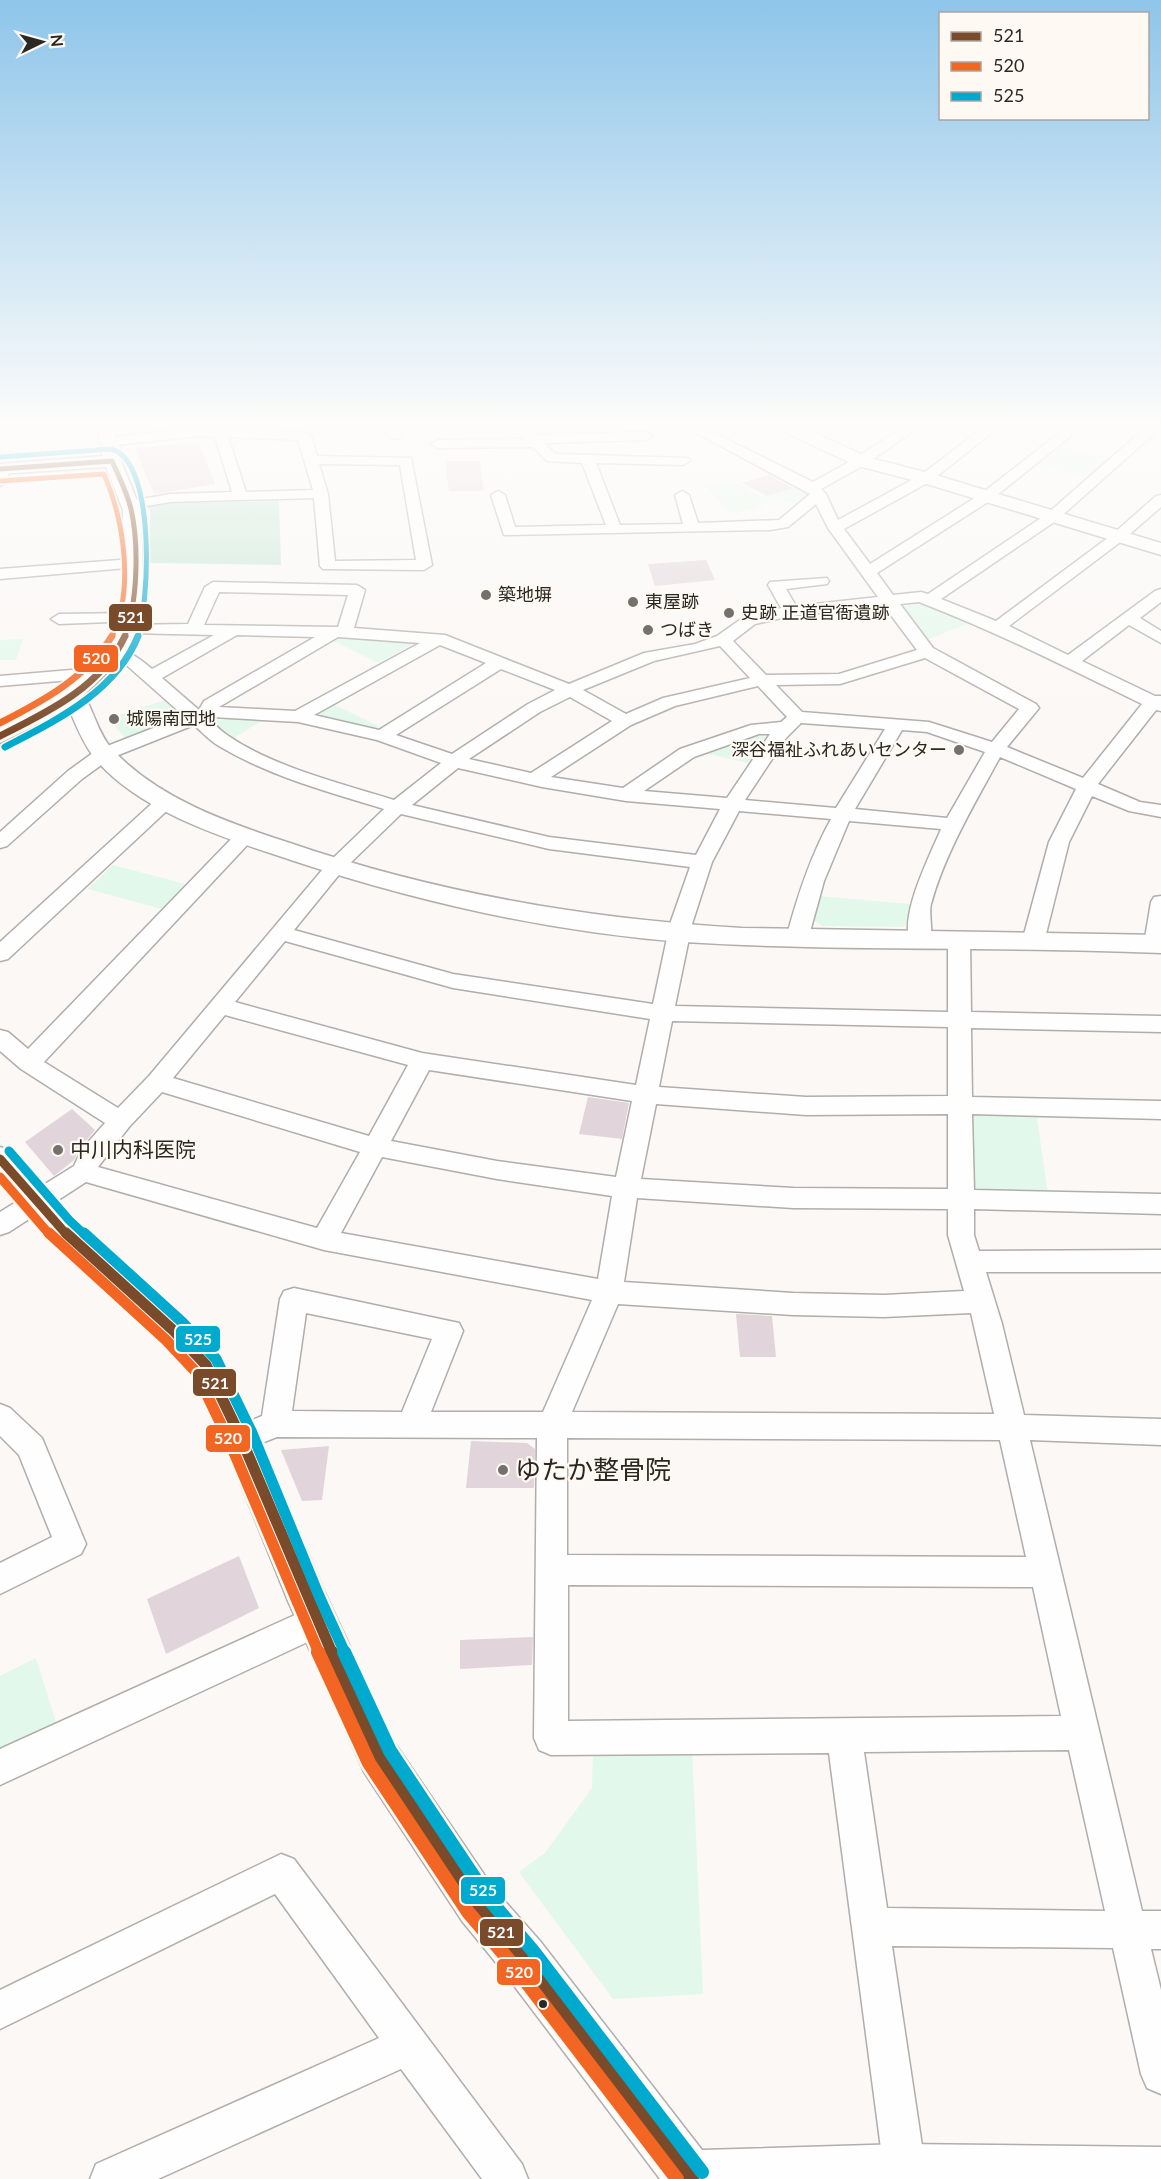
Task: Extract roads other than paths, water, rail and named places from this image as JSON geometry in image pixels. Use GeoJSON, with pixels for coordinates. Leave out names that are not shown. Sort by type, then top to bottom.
{"type":"FeatureCollection","features":[{"type":"Feature","properties":{"kind":"street"},"geometry":{"type":"LineString","coordinates":[[0,681],[65,682],[90,678],[114,655],[129,623],[133,529]]}},
{"type":"Feature","properties":{"kind":"street"},"geometry":{"type":"LineString","coordinates":[[324,529],[328,566],[424,565],[418,529]]}},
{"type":"Feature","properties":{"kind":"street"},"geometry":{"type":"LineString","coordinates":[[508,529],[509,532],[666,529]]}},
{"type":"Feature","properties":{"kind":"street"},"geometry":{"type":"LineString","coordinates":[[836,529],[927,652],[1030,708],[996,749],[953,824],[920,906],[920,940]]}},
{"type":"Feature","properties":{"kind":"street"},"geometry":{"type":"LineString","coordinates":[[868,572],[936,529]]}},
{"type":"Feature","properties":{"kind":"street"},"geometry":{"type":"LineString","coordinates":[[930,599],[1035,529]]}},
{"type":"Feature","properties":{"kind":"street"},"geometry":{"type":"LineString","coordinates":[[1091,529],[1161,549]]}},
{"type":"Feature","properties":{"kind":"street"},"geometry":{"type":"LineString","coordinates":[[998,627],[1129,529]]}},
{"type":"Feature","properties":{"kind":"street"},"geometry":{"type":"LineString","coordinates":[[1,578],[133,564]]}},
{"type":"Feature","properties":{"kind":"street"},"geometry":{"type":"LineString","coordinates":[[791,611],[776,585],[821,581]]}},
{"type":"Feature","properties":{"kind":"street"},"geometry":{"type":"LineString","coordinates":[[194,629],[213,587],[357,590],[340,633],[210,705],[203,715]]}},
{"type":"Feature","properties":{"kind":"street"},"geometry":{"type":"LineString","coordinates":[[1068,663],[1161,594]]}},
{"type":"Feature","properties":{"kind":"street"},"geometry":{"type":"LineString","coordinates":[[0,1225],[37,1204],[83,1172],[91,1156],[157,1082],[335,867],[397,807],[425,784],[457,762],[477,744],[534,708],[616,669],[642,660],[723,640],[750,620],[791,611],[921,597],[998,627],[1068,663],[1158,703],[1087,786],[1059,842],[1034,938]]}},
{"type":"Feature","properties":{"kind":"street"},"geometry":{"type":"LineString","coordinates":[[1129,618],[1161,638]]}},
{"type":"Feature","properties":{"kind":"street"},"geometry":{"type":"LineString","coordinates":[[59,619],[194,629],[340,633],[439,639],[570,690],[625,721]]}},
{"type":"Feature","properties":{"kind":"street"},"geometry":{"type":"LineString","coordinates":[[151,677],[232,630]]}},
{"type":"Feature","properties":{"kind":"street"},"geometry":{"type":"LineString","coordinates":[[297,717],[439,639]]}},
{"type":"Feature","properties":{"kind":"street"},"geometry":{"type":"LineString","coordinates":[[723,640],[763,680],[791,722]]}},
{"type":"Feature","properties":{"kind":"street"},"geometry":{"type":"LineString","coordinates":[[534,779],[625,721],[669,702],[763,680],[840,679],[927,652]]}},
{"type":"Feature","properties":{"kind":"street"},"geometry":{"type":"LineString","coordinates":[[114,655],[129,658],[203,715],[223,741],[265,762],[326,785],[397,807],[549,843],[702,862]]}},
{"type":"Feature","properties":{"kind":"street"},"geometry":{"type":"LineString","coordinates":[[382,736],[499,663]]}},
{"type":"Feature","properties":{"kind":"street"},"geometry":{"type":"LineString","coordinates":[[0,736],[65,682]]}},
{"type":"Feature","properties":{"kind":"street"},"geometry":{"type":"LineString","coordinates":[[65,682],[90,732],[104,754],[137,783],[166,801],[244,837],[335,867],[429,892],[554,917],[680,933],[797,939],[1034,938],[1158,944],[1161,902]]}},
{"type":"Feature","properties":{"kind":"street"},"geometry":{"type":"LineString","coordinates":[[0,842],[75,775],[104,754],[203,715],[297,717],[382,736],[457,762],[534,779],[626,795],[953,824]]}},
{"type":"Feature","properties":{"kind":"street"},"geometry":{"type":"LineString","coordinates":[[791,722],[779,734],[732,805],[702,862],[681,924],[626,1188],[609,1292],[552,1426],[551,1738],[1083,1733]]}},
{"type":"Feature","properties":{"kind":"street"},"geometry":{"type":"LineString","coordinates":[[626,795],[687,753],[757,729],[791,722],[898,723],[929,728],[996,749],[1136,807],[1161,811]]}},
{"type":"Feature","properties":{"kind":"street"},"geometry":{"type":"LineString","coordinates":[[797,939],[817,867],[840,815],[898,723]]}},
{"type":"Feature","properties":{"kind":"street"},"geometry":{"type":"LineString","coordinates":[[0,954],[166,801]]}},
{"type":"Feature","properties":{"kind":"street"},"geometry":{"type":"LineString","coordinates":[[29,1063],[244,837]]}},
{"type":"Feature","properties":{"kind":"street"},"geometry":{"type":"LineString","coordinates":[[281,933],[453,981],[663,1013],[1161,1024]]}},
{"type":"Feature","properties":{"kind":"street"},"geometry":{"type":"LineString","coordinates":[[959,940],[961,1235],[981,1301],[1083,1733],[1144,1930],[1161,2074]]}},
{"type":"Feature","properties":{"kind":"street"},"geometry":{"type":"LineString","coordinates":[[221,1006],[422,1061],[646,1095],[806,1106],[960,1105],[1161,1110]]}},
{"type":"Feature","properties":{"kind":"street"},"geometry":{"type":"LineString","coordinates":[[0,1038],[29,1063],[120,1121]]}},
{"type":"Feature","properties":{"kind":"street"},"geometry":{"type":"LineString","coordinates":[[324,1239],[422,1061]]}},
{"type":"Feature","properties":{"kind":"street"},"geometry":{"type":"LineString","coordinates":[[157,1082],[375,1146],[496,1170],[626,1188],[793,1198],[960,1198],[1161,1204]]}},
{"type":"Feature","properties":{"kind":"street"},"geometry":{"type":"LineString","coordinates":[[0,1159],[60,1228],[174,1332],[206,1365],[258,1431],[317,1621],[379,1757],[478,1905],[523,1958],[690,2178],[1161,2173]]}},
{"type":"Feature","properties":{"kind":"street"},"geometry":{"type":"LineString","coordinates":[[83,1172],[324,1239],[609,1292],[793,1304],[884,1306],[981,1301]]}},
{"type":"Feature","properties":{"kind":"street"},"geometry":{"type":"LineString","coordinates":[[969,1262],[1161,1262]]}},
{"type":"Feature","properties":{"kind":"street"},"geometry":{"type":"LineString","coordinates":[[258,1431],[294,1299],[449,1331],[411,1425]]}},
{"type":"Feature","properties":{"kind":"street"},"geometry":{"type":"LineString","coordinates":[[0,1418],[31,1447],[70,1544],[0,1579]]}},
{"type":"Feature","properties":{"kind":"street"},"geometry":{"type":"LineString","coordinates":[[258,1431],[411,1425],[1011,1427],[1161,1432]]}},
{"type":"Feature","properties":{"kind":"street"},"geometry":{"type":"LineString","coordinates":[[552,1570],[1046,1572]]}},
{"type":"Feature","properties":{"kind":"street"},"geometry":{"type":"LineString","coordinates":[[0,1767],[317,1621]]}},
{"type":"Feature","properties":{"kind":"street"},"geometry":{"type":"LineString","coordinates":[[844,1736],[904,2175]]}},
{"type":"Feature","properties":{"kind":"street"},"geometry":{"type":"LineString","coordinates":[[0,2010],[281,1872],[507,2179]]}},
{"type":"Feature","properties":{"kind":"street"},"geometry":{"type":"LineString","coordinates":[[869,1927],[1144,1930]]}},
{"type":"Feature","properties":{"kind":"street"},"geometry":{"type":"LineString","coordinates":[[111,2179],[409,2045]]}},
{"type":"Feature","properties":{"kind":"place","name":"築地塀"},"geometry":{"type":"Point","coordinates":[486,595]}},
{"type":"Feature","properties":{"kind":"place","name":"東屋跡"},"geometry":{"type":"Point","coordinates":[633,602]}},
{"type":"Feature","properties":{"kind":"place","name":"史跡 正道官衙遺跡"},"geometry":{"type":"Point","coordinates":[729,613]}},
{"type":"Feature","properties":{"kind":"place","name":"つばき"},"geometry":{"type":"Point","coordinates":[648,630]}},
{"type":"Feature","properties":{"kind":"place","name":"城陽南団地"},"geometry":{"type":"Point","coordinates":[114,719]}},
{"type":"Feature","properties":{"kind":"place","name":"深谷福祉ふれあいセンター"},"geometry":{"type":"Point","coordinates":[959,750]}},
{"type":"Feature","properties":{"kind":"place","name":"中川内科医院"},"geometry":{"type":"Point","coordinates":[58,1150]}},
{"type":"Feature","properties":{"kind":"place","name":"ゆたか整骨院"},"geometry":{"type":"Point","coordinates":[503,1470]}}]}
